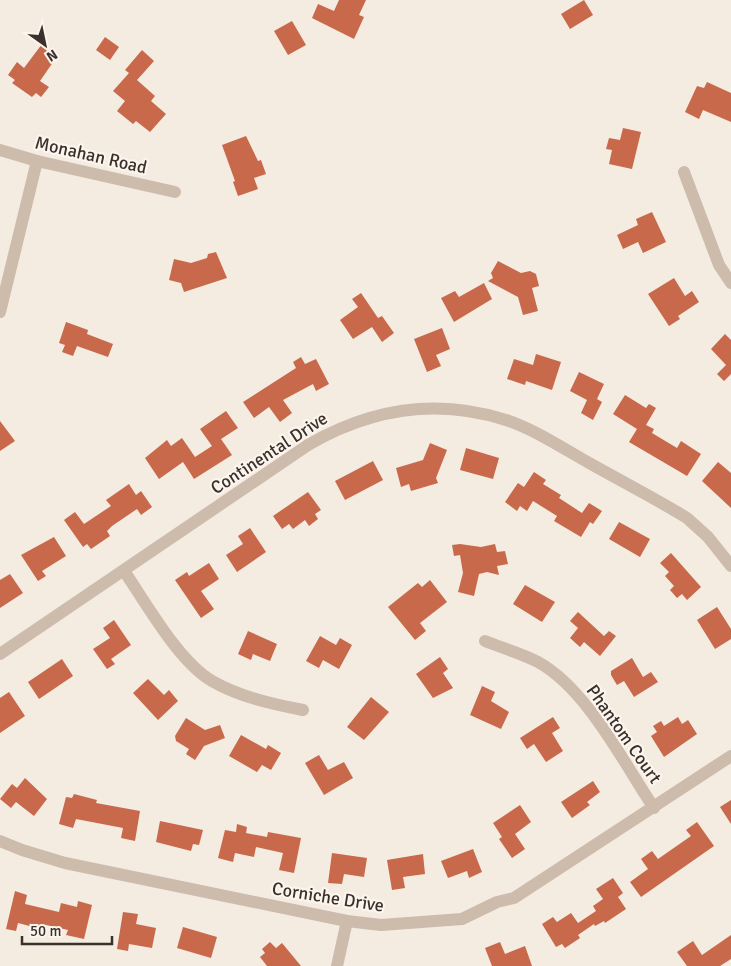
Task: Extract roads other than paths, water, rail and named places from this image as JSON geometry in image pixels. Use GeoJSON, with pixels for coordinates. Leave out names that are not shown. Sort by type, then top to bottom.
{"type":"FeatureCollection","features":[{"type":"Feature","properties":{"kind":"street","name":"Monahan Road"},"geometry":{"type":"LineString","coordinates":[[0,150],[37,161],[175,192]]}},
{"type":"Feature","properties":{"kind":"street"},"geometry":{"type":"LineString","coordinates":[[0,312],[37,161]]}},
{"type":"Feature","properties":{"kind":"street"},"geometry":{"type":"LineString","coordinates":[[684,172],[719,265],[731,283]]}},
{"type":"Feature","properties":{"kind":"street","name":"Continental Drive"},"geometry":{"type":"LineString","coordinates":[[0,654],[327,434],[359,420],[390,412],[447,409],[477,413],[507,420],[534,432],[687,518],[708,537],[731,566]]}},
{"type":"Feature","properties":{"kind":"street"},"geometry":{"type":"LineString","coordinates":[[124,571],[187,661],[211,680],[263,702],[303,710]]}},
{"type":"Feature","properties":{"kind":"street","name":"Phantom Court"},"geometry":{"type":"LineString","coordinates":[[485,640],[538,662],[563,680],[583,700],[654,808]]}},
{"type":"Feature","properties":{"kind":"street","name":"Corniche Drive"},"geometry":{"type":"LineString","coordinates":[[0,841],[65,863],[346,921],[381,925],[462,919],[497,902],[514,898],[731,756]]}},
{"type":"Feature","properties":{"kind":"street"},"geometry":{"type":"LineString","coordinates":[[337,966],[346,921]]}}]}
